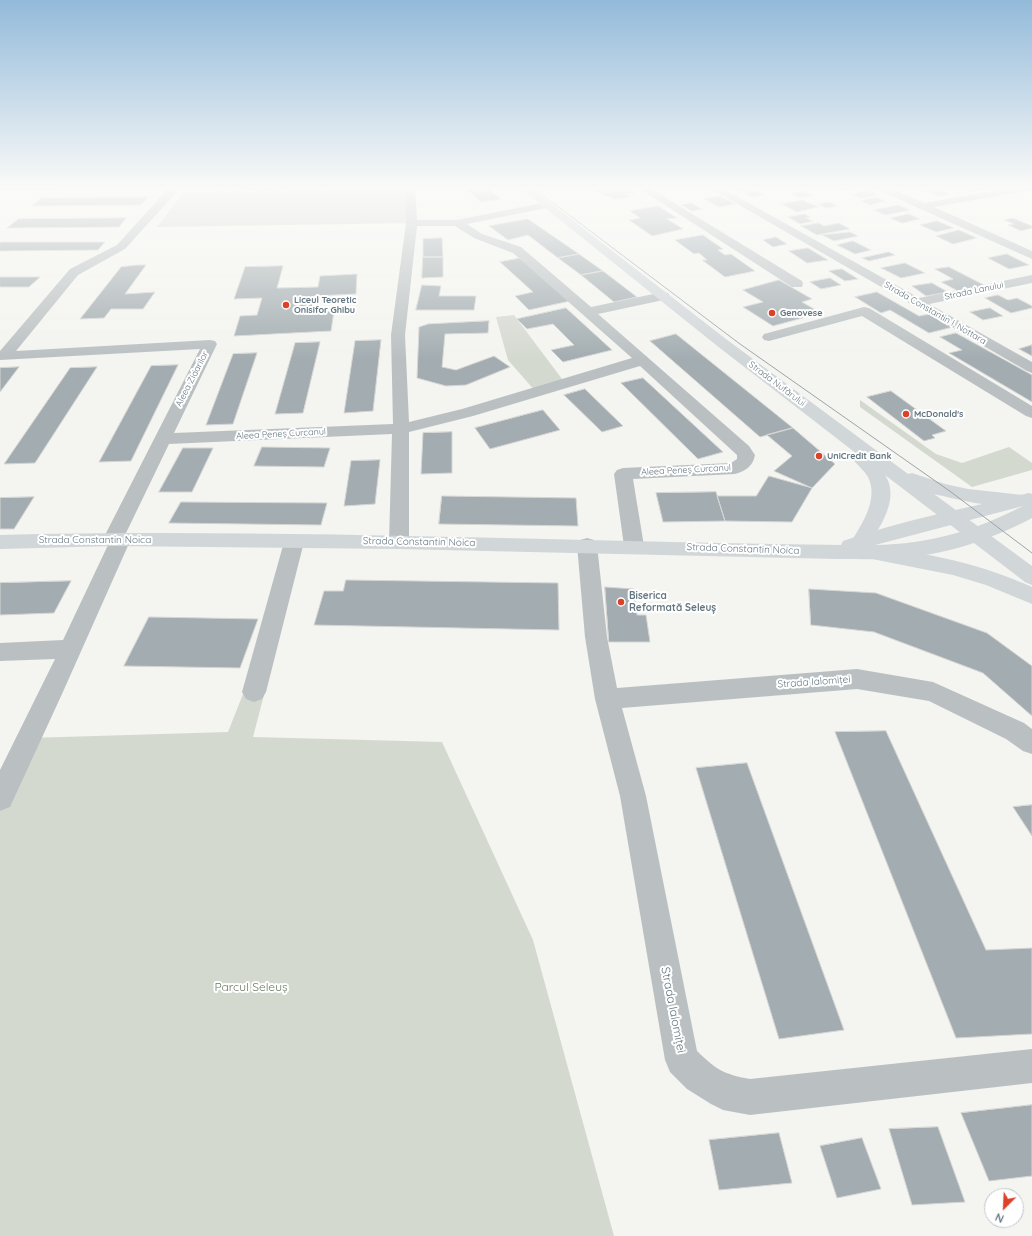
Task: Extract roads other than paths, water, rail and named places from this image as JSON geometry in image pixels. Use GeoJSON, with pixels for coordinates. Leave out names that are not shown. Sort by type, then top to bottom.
{"type":"FeatureCollection","features":[{"type":"Feature","properties":{"kind":"main road","name":"Strada Nufărului"},"geometry":{"type":"LineString","coordinates":[[597,245],[884,466],[1032,577]]}},
{"type":"Feature","properties":{"kind":"main road"},"geometry":{"type":"LineString","coordinates":[[828,422],[839,439],[872,467],[881,487],[880,507],[865,547],[973,572],[1016,588],[1032,596]]}},
{"type":"Feature","properties":{"kind":"main road"},"geometry":{"type":"LineString","coordinates":[[884,466],[916,481],[951,492],[1030,503]]}},
{"type":"Feature","properties":{"kind":"main road","name":"Strada Constantin Noica"},"geometry":{"type":"LineString","coordinates":[[865,547],[922,549],[975,535],[1003,524],[1030,503]]}},
{"type":"Feature","properties":{"kind":"main road","name":"Strada Constantin Noica"},"geometry":{"type":"LineString","coordinates":[[0,542],[117,539],[399,542],[634,546],[838,552],[865,547],[953,518],[1030,503]]}},
{"type":"Feature","properties":{"kind":"street"},"geometry":{"type":"LineString","coordinates":[[2,355],[74,272],[123,245]]}},
{"type":"Feature","properties":{"kind":"street"},"geometry":{"type":"LineString","coordinates":[[399,542],[400,421],[398,335],[409,245]]}},
{"type":"Feature","properties":{"kind":"street","name":"Aleea Peneș Curcanul"},"geometry":{"type":"LineString","coordinates":[[502,245],[517,250],[643,360],[743,450],[746,455],[746,459],[742,465],[735,468],[624,474],[634,546]]}},
{"type":"Feature","properties":{"kind":"street"},"geometry":{"type":"LineString","coordinates":[[734,245],[797,284]]}},
{"type":"Feature","properties":{"kind":"street","name":"Strada Constantin I. Nottara"},"geometry":{"type":"LineString","coordinates":[[814,245],[1032,368]]}},
{"type":"Feature","properties":{"kind":"street"},"geometry":{"type":"LineString","coordinates":[[1008,245],[1032,256]]}},
{"type":"Feature","properties":{"kind":"street","name":"Strada Lanului"},"geometry":{"type":"LineString","coordinates":[[916,303],[1032,279]]}},
{"type":"Feature","properties":{"kind":"street"},"geometry":{"type":"LineString","coordinates":[[588,312],[662,296]]}},
{"type":"Feature","properties":{"kind":"street"},"geometry":{"type":"LineString","coordinates":[[769,337],[864,311],[1032,413]]}},
{"type":"Feature","properties":{"kind":"street","name":"Aleea Zidarilor"},"geometry":{"type":"LineString","coordinates":[[0,798],[71,649],[117,539],[162,440],[210,344],[2,355]]}},
{"type":"Feature","properties":{"kind":"street","name":"Aleea Peneș Curcanul"},"geometry":{"type":"LineString","coordinates":[[162,440],[400,421],[467,413],[643,360]]}},
{"type":"Feature","properties":{"kind":"street"},"geometry":{"type":"LineString","coordinates":[[254,692],[294,542]]}},
{"type":"Feature","properties":{"kind":"street","name":"Strada Ialomiței"},"geometry":{"type":"LineString","coordinates":[[586,545],[596,637],[608,699],[633,796],[682,1060],[699,1077],[723,1092],[750,1097],[1032,1066]]}},
{"type":"Feature","properties":{"kind":"street"},"geometry":{"type":"LineString","coordinates":[[0,652],[71,649]]}},
{"type":"Feature","properties":{"kind":"street","name":"Strada Ialomiței"},"geometry":{"type":"LineString","coordinates":[[608,699],[857,679],[933,692],[1015,731],[1032,743]]}},
{"type":"Feature","properties":{"kind":"tram line"},"geometry":{"type":"LineString","coordinates":[[608,245],[740,344],[951,492],[1032,553]]}},
{"type":"Feature","properties":{"kind":"place","name":"Liceul Teoretic Onisifor Ghibu"},"geometry":{"type":"Point","coordinates":[286,305]}},
{"type":"Feature","properties":{"kind":"place","name":"Genovese"},"geometry":{"type":"Point","coordinates":[772,313]}},
{"type":"Feature","properties":{"kind":"place","name":"McDonald's"},"geometry":{"type":"Point","coordinates":[906,414]}},
{"type":"Feature","properties":{"kind":"place","name":"UniCredit Bank"},"geometry":{"type":"Point","coordinates":[819,456]}},
{"type":"Feature","properties":{"kind":"place","name":"Biserica Reformată Seleuș"},"geometry":{"type":"Point","coordinates":[621,602]}},
{"type":"Feature","properties":{"kind":"park label","name":"Parcul Seleuș"},"geometry":{"type":"Point","coordinates":[251,987]}}]}
